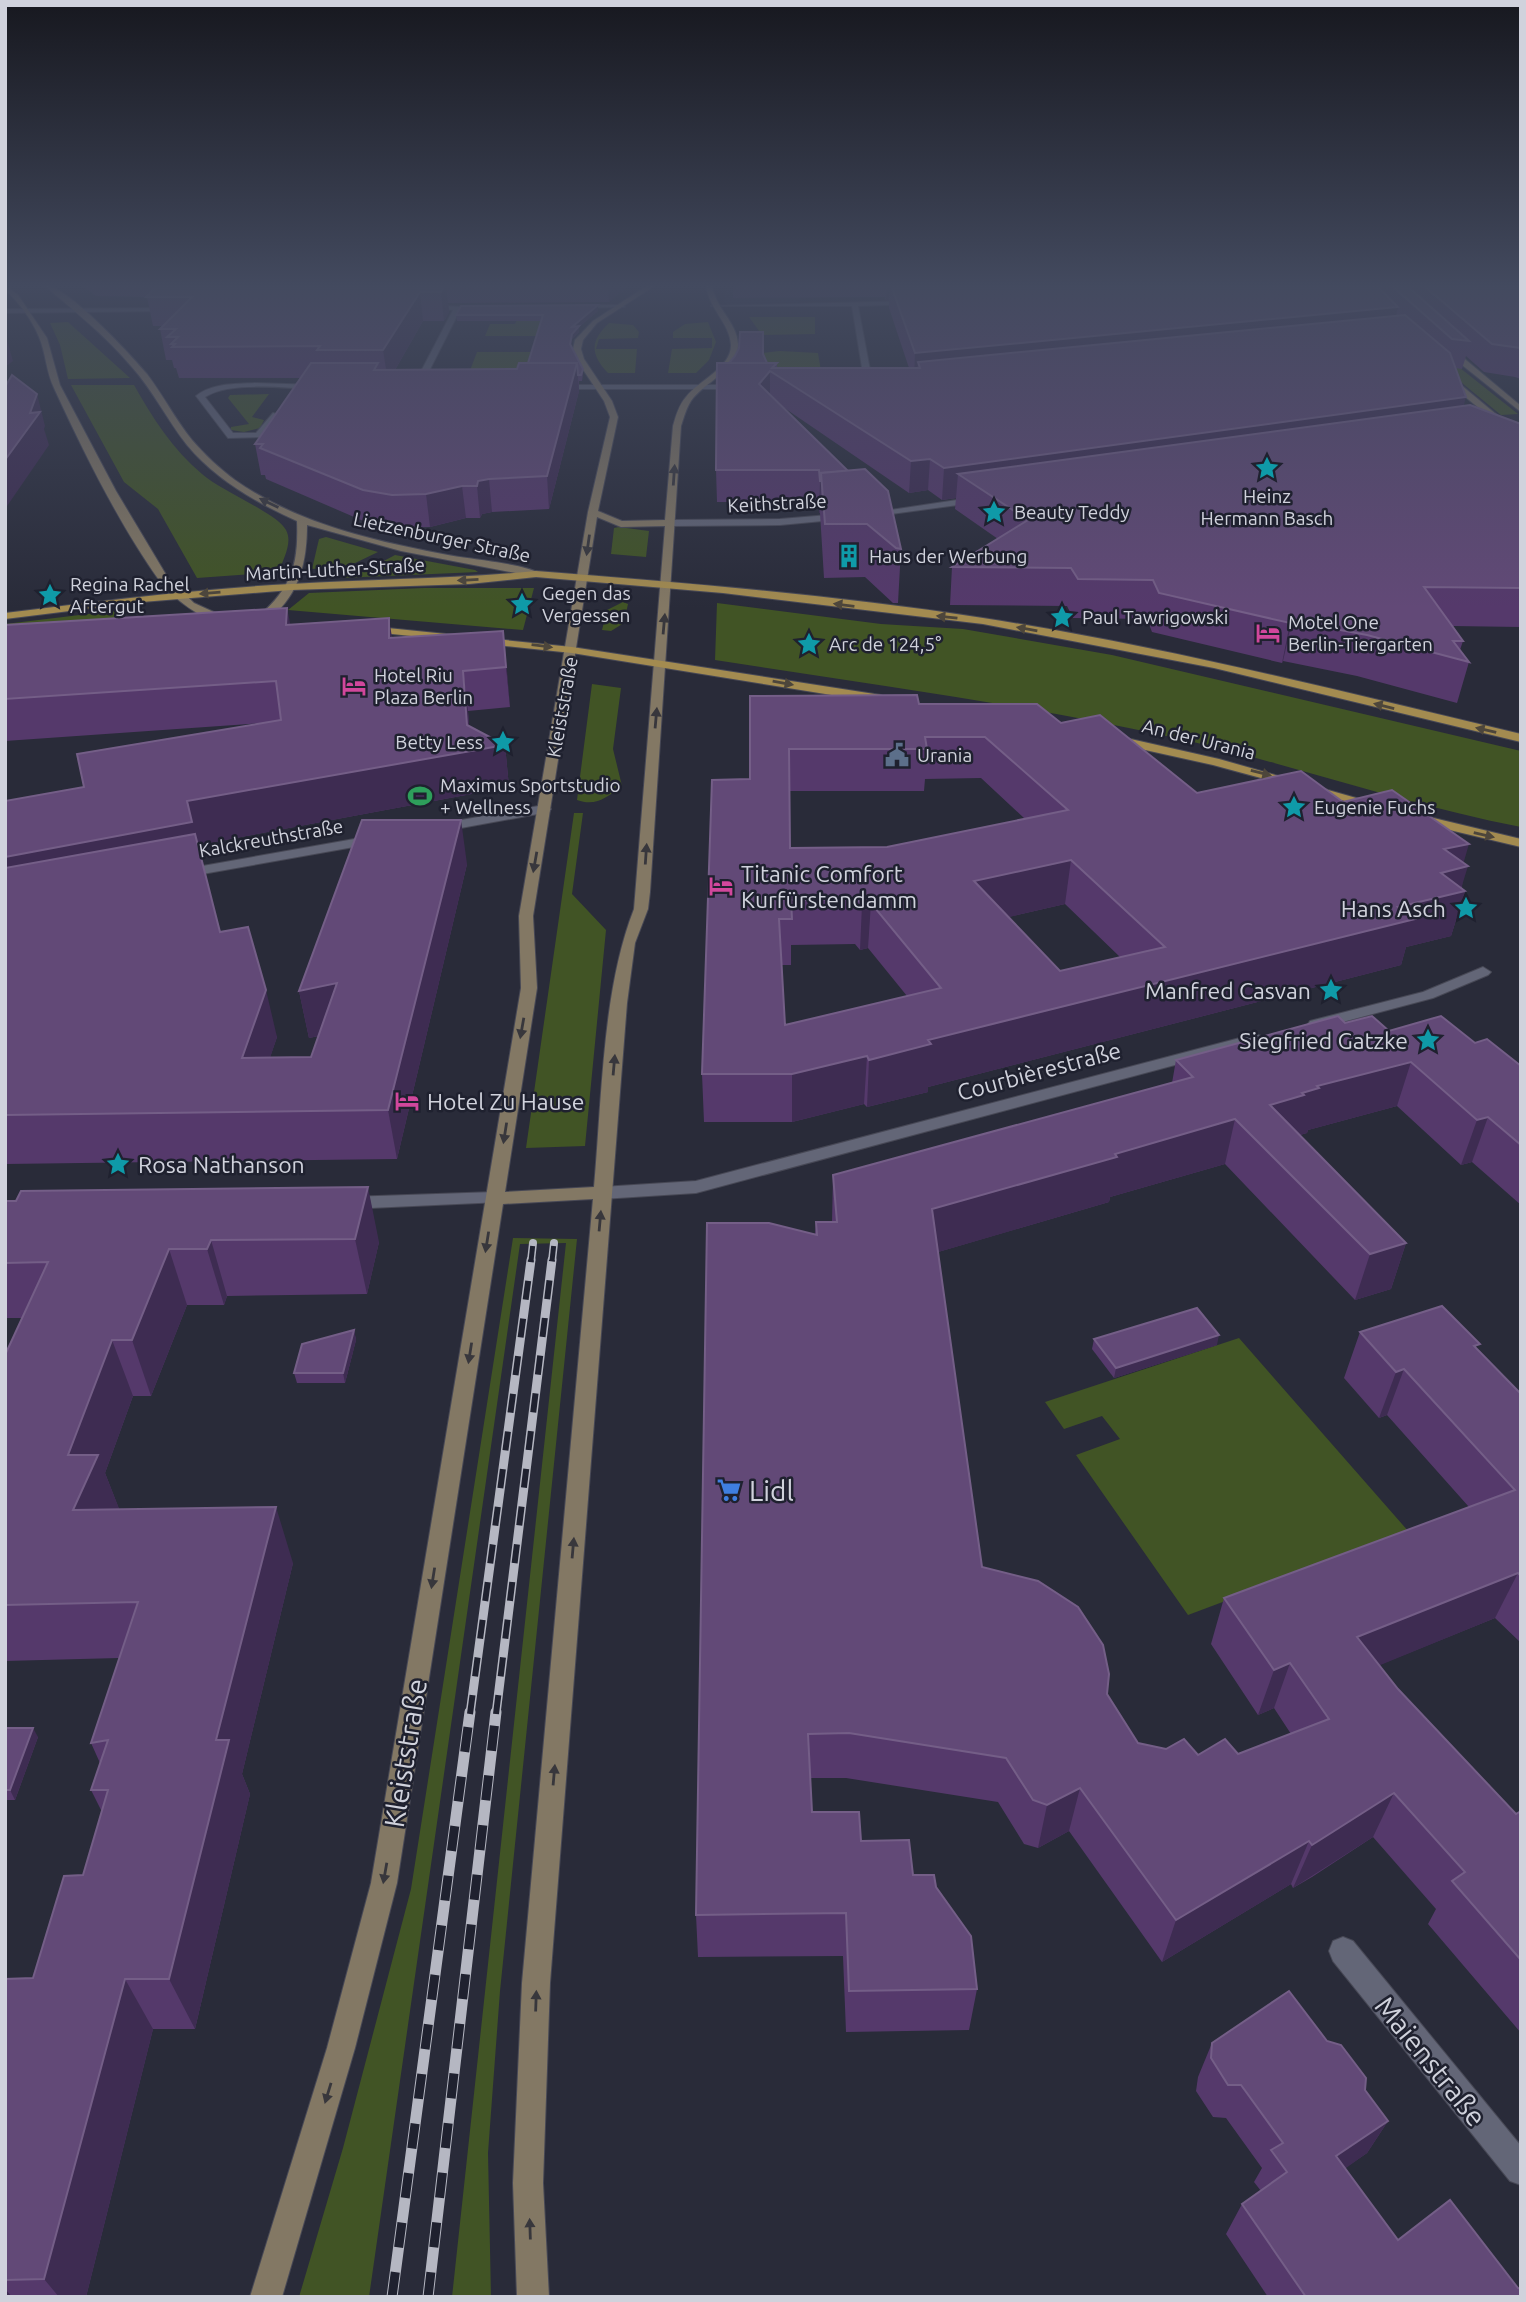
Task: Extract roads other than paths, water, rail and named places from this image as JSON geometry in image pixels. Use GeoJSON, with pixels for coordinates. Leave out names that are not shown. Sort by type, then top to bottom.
{"type":"FeatureCollection","features":[{"type":"Feature","properties":{"kind":"main road"},"geometry":{"type":"LineString","coordinates":[[59,392],[111,491],[164,580],[178,596],[202,612],[245,624],[284,599],[291,587],[304,537],[302,518]]}},
{"type":"Feature","properties":{"kind":"main road","name":"Lietzenburger Straße"},"geometry":{"type":"LineString","coordinates":[[156,392],[186,438],[212,466],[258,497],[302,518],[389,546],[536,575]]}},
{"type":"Feature","properties":{"kind":"main road","name":"Kleiststraße"},"geometry":{"type":"LineString","coordinates":[[266,2297],[341,2048],[384,1883],[529,988],[526,916],[593,512],[614,418],[602,392]]}},
{"type":"Feature","properties":{"kind":"main road"},"geometry":{"type":"LineString","coordinates":[[533,2297],[528,2183],[536,1983],[602,1193],[622,980],[628,943],[641,909],[680,409],[693,392]]}},
{"type":"Feature","properties":{"kind":"main road"},"geometry":{"type":"LineString","coordinates":[[1465,392],[1521,440]]}},
{"type":"Feature","properties":{"kind":"main road"},"geometry":{"type":"LineString","coordinates":[[1500,392],[1521,410]]}},
{"type":"Feature","properties":{"kind":"main road"},"geometry":{"type":"LineString","coordinates":[[1509,430],[1521,430]]}},
{"type":"Feature","properties":{"kind":"main road"},"geometry":{"type":"LineString","coordinates":[[593,512],[621,524],[670,523]]}},
{"type":"Feature","properties":{"kind":"main road","name":"Martin-Luther-Straße"},"geometry":{"type":"LineString","coordinates":[[5,616],[178,596],[291,587],[469,581],[536,575],[667,585]]}},
{"type":"Feature","properties":{"kind":"main road"},"geometry":{"type":"LineString","coordinates":[[667,585],[982,621],[1077,638],[1214,665],[1521,738]]}},
{"type":"Feature","properties":{"kind":"main road"},"geometry":{"type":"LineString","coordinates":[[207,625],[276,624]]}},
{"type":"Feature","properties":{"kind":"main road"},"geometry":{"type":"LineString","coordinates":[[358,629],[572,650],[895,701]]}},
{"type":"Feature","properties":{"kind":"main road","name":"An der Urania"},"geometry":{"type":"LineString","coordinates":[[1094,735],[1227,765],[1383,808]]}},
{"type":"Feature","properties":{"kind":"main road"},"geometry":{"type":"LineString","coordinates":[[1408,815],[1521,843]]}},
{"type":"Feature","properties":{"kind":"main road"},"geometry":{"type":"LineString","coordinates":[[495,1198],[602,1193]]}},
{"type":"Feature","properties":{"kind":"street"},"geometry":{"type":"LineString","coordinates":[[204,392],[200,396],[231,436],[248,438],[264,432],[281,409]]}},
{"type":"Feature","properties":{"kind":"street"},"geometry":{"type":"LineString","coordinates":[[1495,430],[1509,430]]}},
{"type":"Feature","properties":{"kind":"street"},"geometry":{"type":"LineString","coordinates":[[861,515],[992,498]]}},
{"type":"Feature","properties":{"kind":"street","name":"Keithstraße"},"geometry":{"type":"LineString","coordinates":[[670,523],[780,522],[848,517]]}},
{"type":"Feature","properties":{"kind":"street"},"geometry":{"type":"LineString","coordinates":[[423,830],[544,809]]}},
{"type":"Feature","properties":{"kind":"street","name":"Kalckreuthstraße"},"geometry":{"type":"LineString","coordinates":[[160,878],[398,835]]}},
{"type":"Feature","properties":{"kind":"street"},"geometry":{"type":"LineString","coordinates":[[1306,1026],[1428,995],[1483,972]]}},
{"type":"Feature","properties":{"kind":"street","name":"Courbièrestraße"},"geometry":{"type":"LineString","coordinates":[[602,1193],[696,1187],[1267,1036]]}},
{"type":"Feature","properties":{"kind":"street"},"geometry":{"type":"LineString","coordinates":[[334,1203],[495,1198]]}},
{"type":"Feature","properties":{"kind":"street","name":"Maienstraße"},"geometry":{"type":"LineString","coordinates":[[1343,1951],[1521,2170]]}},
{"type":"Feature","properties":{"kind":"railway"},"geometry":{"type":"LineString","coordinates":[[531,1261],[533,1243]]}},
{"type":"Feature","properties":{"kind":"railway"},"geometry":{"type":"LineString","coordinates":[[552,1261],[554,1243]]}},
{"type":"Feature","properties":{"kind":"railway"},"geometry":{"type":"LineString","coordinates":[[470,1714],[531,1260]]}},
{"type":"Feature","properties":{"kind":"railway"},"geometry":{"type":"LineString","coordinates":[[496,1714],[552,1260]]}},
{"type":"Feature","properties":{"kind":"railway"},"geometry":{"type":"LineString","coordinates":[[392,2297],[470,1712]]}},
{"type":"Feature","properties":{"kind":"railway"},"geometry":{"type":"LineString","coordinates":[[428,2297],[496,1712]]}},
{"type":"Feature","properties":{"kind":"place","name":"Heinz Hermann Basch"},"geometry":{"type":"Point","coordinates":[1267,468]}},
{"type":"Feature","properties":{"kind":"place","name":"Beauty Teddy"},"geometry":{"type":"Point","coordinates":[994,512]}},
{"type":"Feature","properties":{"kind":"place","name":"Haus der Werbung"},"geometry":{"type":"Point","coordinates":[849,556]}},
{"type":"Feature","properties":{"kind":"place","name":"Regina Rachel Aftergut"},"geometry":{"type":"Point","coordinates":[50,595]}},
{"type":"Feature","properties":{"kind":"place","name":"Gegen das Vergessen"},"geometry":{"type":"Point","coordinates":[522,604]}},
{"type":"Feature","properties":{"kind":"place","name":"Paul Tawrigowski"},"geometry":{"type":"Point","coordinates":[1062,617]}},
{"type":"Feature","properties":{"kind":"place","name":"Motel One Berlin-Tiergarten"},"geometry":{"type":"Point","coordinates":[1268,633]}},
{"type":"Feature","properties":{"kind":"place","name":"Arc de 124,5°"},"geometry":{"type":"Point","coordinates":[809,644]}},
{"type":"Feature","properties":{"kind":"place","name":"Hotel Riu Plaza Berlin"},"geometry":{"type":"Point","coordinates":[354,686]}},
{"type":"Feature","properties":{"kind":"place","name":"Betty Less"},"geometry":{"type":"Point","coordinates":[503,742]}},
{"type":"Feature","properties":{"kind":"place","name":"Urania"},"geometry":{"type":"Point","coordinates":[897,755]}},
{"type":"Feature","properties":{"kind":"place","name":"Maximus Sportstudio + Wellness"},"geometry":{"type":"Point","coordinates":[420,796]}},
{"type":"Feature","properties":{"kind":"place","name":"Eugenie Fuchs"},"geometry":{"type":"Point","coordinates":[1294,807]}},
{"type":"Feature","properties":{"kind":"place","name":"Titanic Comfort Kurfürstendamm"},"geometry":{"type":"Point","coordinates":[721,886]}},
{"type":"Feature","properties":{"kind":"place","name":"Hans Asch"},"geometry":{"type":"Point","coordinates":[1466,908]}},
{"type":"Feature","properties":{"kind":"place","name":"Manfred Casvan"},"geometry":{"type":"Point","coordinates":[1331,990]}},
{"type":"Feature","properties":{"kind":"place","name":"Siegfried Gatzke"},"geometry":{"type":"Point","coordinates":[1428,1040]}},
{"type":"Feature","properties":{"kind":"place","name":"Hotel Zu Hause"},"geometry":{"type":"Point","coordinates":[407,1101]}},
{"type":"Feature","properties":{"kind":"place","name":"Rosa Nathanson"},"geometry":{"type":"Point","coordinates":[118,1164]}},
{"type":"Feature","properties":{"kind":"place","name":"Lidl"},"geometry":{"type":"Point","coordinates":[729,1490]}}]}
